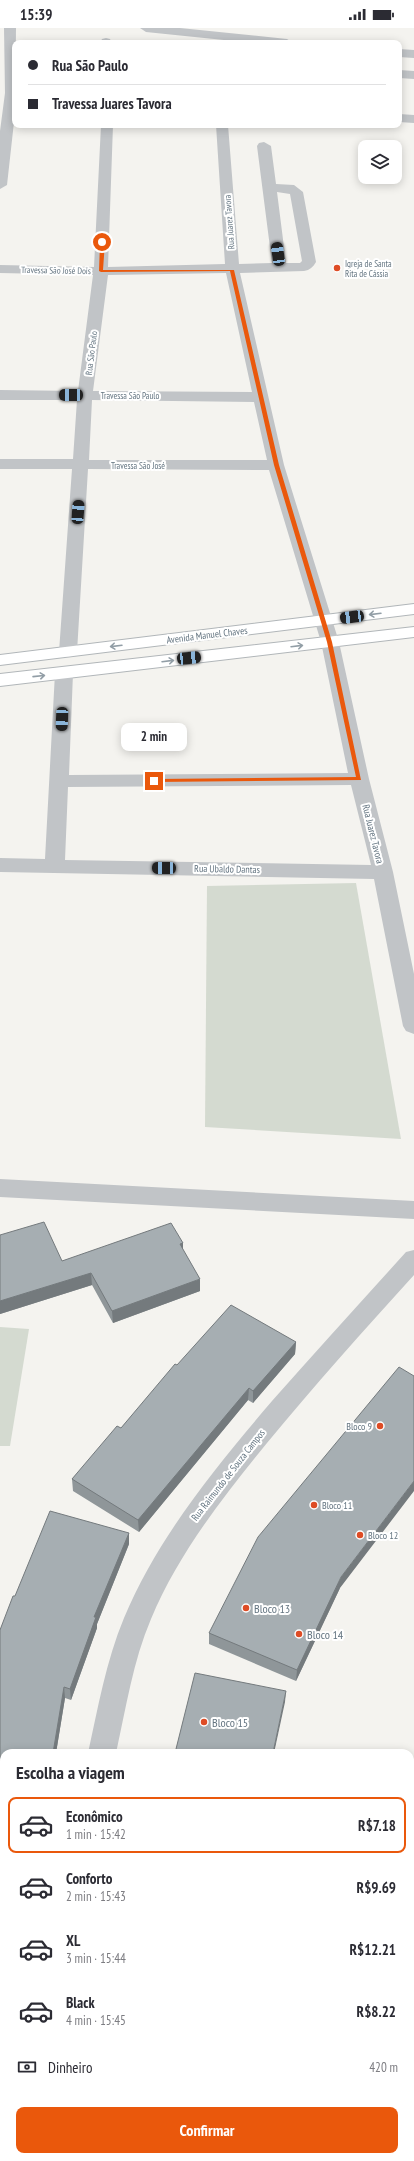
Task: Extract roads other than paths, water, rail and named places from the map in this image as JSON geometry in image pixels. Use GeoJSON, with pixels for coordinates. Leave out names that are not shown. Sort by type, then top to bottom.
{"type":"FeatureCollection","features":[{"type":"Feature","properties":{"kind":"main road","name":"Avenida Manuel Chaves"},"geometry":{"type":"LineString","coordinates":[[0,660],[414,609]]}},
{"type":"Feature","properties":{"kind":"main road","name":"Avenida Manuel Chaves"},"geometry":{"type":"LineString","coordinates":[[0,680],[414,632]]}},
{"type":"Feature","properties":{"kind":"street"},"geometry":{"type":"LineString","coordinates":[[0,185],[9,93],[10,28]]}},
{"type":"Feature","properties":{"kind":"street"},"geometry":{"type":"LineString","coordinates":[[146,28],[208,36],[292,40]]}},
{"type":"Feature","properties":{"kind":"street"},"geometry":{"type":"LineString","coordinates":[[402,53],[414,54]]}},
{"type":"Feature","properties":{"kind":"street"},"geometry":{"type":"LineString","coordinates":[[402,74],[414,75]]}},
{"type":"Feature","properties":{"kind":"street"},"geometry":{"type":"LineString","coordinates":[[402,118],[414,119]]}},
{"type":"Feature","properties":{"kind":"street","name":"Rua São Paulo"},"geometry":{"type":"LineString","coordinates":[[68,652],[86,395],[101,271],[107,128]]}},
{"type":"Feature","properties":{"kind":"street","name":"Rua Juarez Tavora"},"geometry":{"type":"LineString","coordinates":[[222,128],[232,270],[276,465],[322,620],[330,642],[359,779],[383,872],[414,1026]]}},
{"type":"Feature","properties":{"kind":"street"},"geometry":{"type":"LineString","coordinates":[[264,146],[280,268]]}},
{"type":"Feature","properties":{"kind":"street","name":"Travessa São José Dois"},"geometry":{"type":"LineString","coordinates":[[0,269],[101,271],[232,270],[304,267],[309,262],[296,192],[288,188],[270,188]]}},
{"type":"Feature","properties":{"kind":"street","name":"Travessa São Paulo"},"geometry":{"type":"LineString","coordinates":[[0,395],[261,396]]}},
{"type":"Feature","properties":{"kind":"street","name":"Travessa São José"},"geometry":{"type":"LineString","coordinates":[[0,464],[276,465]]}},
{"type":"Feature","properties":{"kind":"street"},"geometry":{"type":"LineString","coordinates":[[55,866],[64,673]]}},
{"type":"Feature","properties":{"kind":"street"},"geometry":{"type":"LineString","coordinates":[[60,781],[359,779]]}},
{"type":"Feature","properties":{"kind":"street","name":"Rua Ubaldo Dantas"},"geometry":{"type":"LineString","coordinates":[[0,865],[383,872]]}},
{"type":"Feature","properties":{"kind":"street"},"geometry":{"type":"LineString","coordinates":[[0,1188],[414,1210]]}},
{"type":"Feature","properties":{"kind":"street","name":"Rua Raimundo de Souza Campos"},"geometry":{"type":"LineString","coordinates":[[103,1749],[119,1677],[137,1620],[161,1570],[191,1521],[228,1470],[330,1350],[414,1259]]}},
{"type":"Feature","properties":{"kind":"place","name":"Igreja de Santa Rita de Cássia"},"geometry":{"type":"Point","coordinates":[337,268]}},
{"type":"Feature","properties":{"kind":"place","name":"Bloco 9"},"geometry":{"type":"Point","coordinates":[380,1426]}},
{"type":"Feature","properties":{"kind":"place","name":"Bloco 11"},"geometry":{"type":"Point","coordinates":[314,1505]}},
{"type":"Feature","properties":{"kind":"place","name":"Bloco 12"},"geometry":{"type":"Point","coordinates":[360,1535]}},
{"type":"Feature","properties":{"kind":"place","name":"Bloco 13"},"geometry":{"type":"Point","coordinates":[246,1608]}},
{"type":"Feature","properties":{"kind":"place","name":"Bloco 14"},"geometry":{"type":"Point","coordinates":[299,1634]}},
{"type":"Feature","properties":{"kind":"place","name":"Bloco 15"},"geometry":{"type":"Point","coordinates":[204,1722]}}]}
